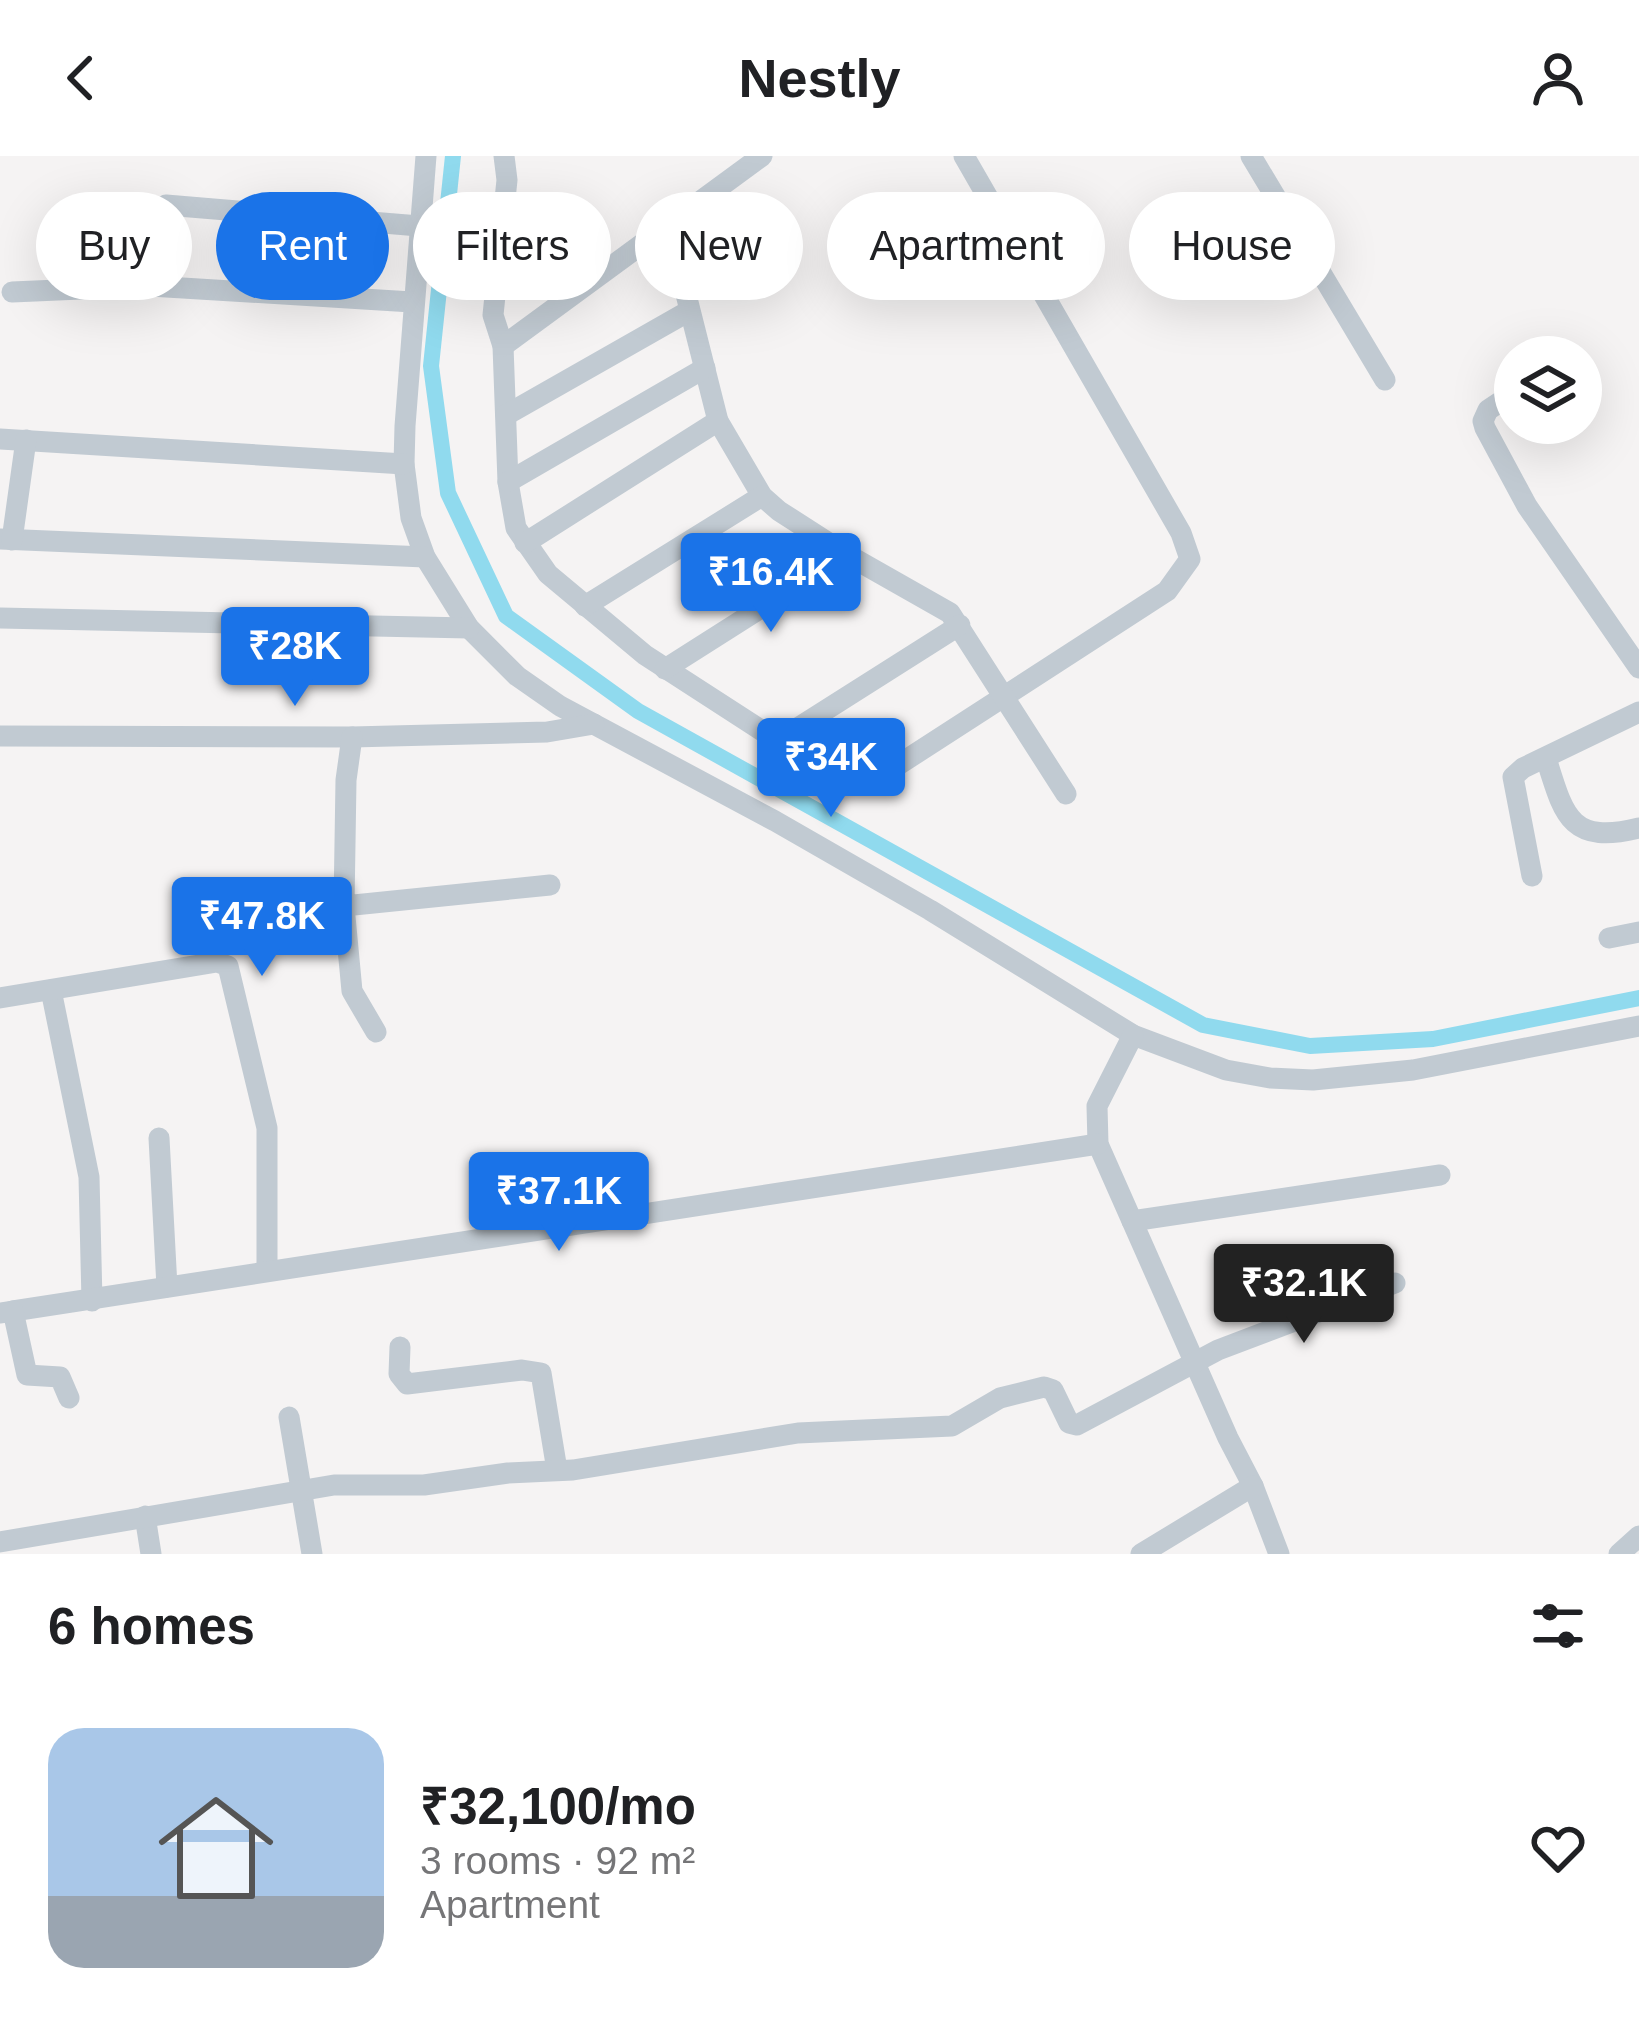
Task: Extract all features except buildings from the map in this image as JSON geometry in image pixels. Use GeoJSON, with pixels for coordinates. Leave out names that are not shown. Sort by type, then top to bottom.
{"type":"FeatureCollection","features":[{"type":"Feature","properties":{"kind":"street"},"geometry":{"type":"LineString","coordinates":[[422,192],[426,156]]}},
{"type":"Feature","properties":{"kind":"street"},"geometry":{"type":"LineString","coordinates":[[504,156],[507,181],[493,315],[503,346],[510,508],[525,543],[548,574],[665,669],[841,781],[860,783],[878,778],[1006,698],[1167,591],[1190,559],[1181,533],[964,156]]}},
{"type":"Feature","properties":{"kind":"street"},"geometry":{"type":"LineString","coordinates":[[711,192],[761,156]]}},
{"type":"Feature","properties":{"kind":"street"},"geometry":{"type":"LineString","coordinates":[[1251,156],[1385,380]]}},
{"type":"Feature","properties":{"kind":"street"},"geometry":{"type":"LineString","coordinates":[[192,207],[413,226]]}},
{"type":"Feature","properties":{"kind":"street"},"geometry":{"type":"LineString","coordinates":[[503,346],[635,248]]}},
{"type":"Feature","properties":{"kind":"street"},"geometry":{"type":"LineString","coordinates":[[13,292],[150,286],[412,302]]}},
{"type":"Feature","properties":{"kind":"street"},"geometry":{"type":"LineString","coordinates":[[413,291],[404,464],[411,518],[425,557],[469,628],[536,692],[930,910],[1132,1035],[1226,1070],[1313,1080],[1413,1070],[1639,1026]]}},
{"type":"Feature","properties":{"kind":"street"},"geometry":{"type":"LineString","coordinates":[[687,300],[718,421],[762,496],[846,554],[940,606],[960,626],[1066,794]]}},
{"type":"Feature","properties":{"kind":"street"},"geometry":{"type":"LineString","coordinates":[[506,415],[689,310]]}},
{"type":"Feature","properties":{"kind":"street"},"geometry":{"type":"LineString","coordinates":[[508,482],[705,368]]}},
{"type":"Feature","properties":{"kind":"street"},"geometry":{"type":"LineString","coordinates":[[1494,406],[1484,422],[1494,443]]}},
{"type":"Feature","properties":{"kind":"street"},"geometry":{"type":"LineString","coordinates":[[525,543],[718,421]]}},
{"type":"Feature","properties":{"kind":"street"},"geometry":{"type":"LineString","coordinates":[[0,439],[404,464]]}},
{"type":"Feature","properties":{"kind":"street"},"geometry":{"type":"LineString","coordinates":[[26,440],[6,539],[425,557]]}},
{"type":"Feature","properties":{"kind":"street"},"geometry":{"type":"LineString","coordinates":[[1494,444],[1527,506],[1639,668]]}},
{"type":"Feature","properties":{"kind":"street"},"geometry":{"type":"LineString","coordinates":[[586,606],[762,496]]}},
{"type":"Feature","properties":{"kind":"street"},"geometry":{"type":"LineString","coordinates":[[665,669],[846,554]]}},
{"type":"Feature","properties":{"kind":"street"},"geometry":{"type":"LineString","coordinates":[[0,618],[469,628]]}},
{"type":"Feature","properties":{"kind":"street"},"geometry":{"type":"LineString","coordinates":[[777,741],[960,626]]}},
{"type":"Feature","properties":{"kind":"street"},"geometry":{"type":"LineString","coordinates":[[1532,876],[1512,782],[1523,768],[1639,712]]}},
{"type":"Feature","properties":{"kind":"street"},"geometry":{"type":"LineString","coordinates":[[0,736],[352,737],[547,732],[595,724]]}},
{"type":"Feature","properties":{"kind":"street"},"geometry":{"type":"LineString","coordinates":[[352,737],[346,780],[344,906],[352,991],[376,1032]]}},
{"type":"Feature","properties":{"kind":"street"},"geometry":{"type":"LineString","coordinates":[[1546,758],[1564,810],[1578,828],[1599,835],[1639,828]]}},
{"type":"Feature","properties":{"kind":"street"},"geometry":{"type":"LineString","coordinates":[[344,906],[550,885]]}},
{"type":"Feature","properties":{"kind":"street"},"geometry":{"type":"LineString","coordinates":[[1609,938],[1639,932]]}},
{"type":"Feature","properties":{"kind":"street"},"geometry":{"type":"LineString","coordinates":[[0,998],[217,962],[228,966],[267,1128],[267,1269]]}},
{"type":"Feature","properties":{"kind":"street"},"geometry":{"type":"LineString","coordinates":[[51,990],[89,1177],[92,1301]]}},
{"type":"Feature","properties":{"kind":"street"},"geometry":{"type":"LineString","coordinates":[[1132,1035],[1097,1106],[1098,1144],[1253,1486],[1279,1554]]}},
{"type":"Feature","properties":{"kind":"street"},"geometry":{"type":"LineString","coordinates":[[159,1138],[167,1287]]}},
{"type":"Feature","properties":{"kind":"street"},"geometry":{"type":"LineString","coordinates":[[69,1399],[63,1379],[30,1377],[26,1372],[7,1312],[1098,1144]]}},
{"type":"Feature","properties":{"kind":"street"},"geometry":{"type":"LineString","coordinates":[[1132,1221],[1440,1175]]}},
{"type":"Feature","properties":{"kind":"street"},"geometry":{"type":"LineString","coordinates":[[0,1542],[334,1485],[424,1485],[798,1433],[952,1426],[1000,1398],[1044,1387],[1058,1395],[1069,1423],[1077,1425],[1194,1362],[1275,1326],[1395,1283]]}},
{"type":"Feature","properties":{"kind":"street"},"geometry":{"type":"LineString","coordinates":[[400,1347],[399,1375],[406,1384],[522,1370],[541,1373],[557,1470]]}},
{"type":"Feature","properties":{"kind":"street"},"geometry":{"type":"LineString","coordinates":[[289,1417],[312,1554]]}},
{"type":"Feature","properties":{"kind":"street"},"geometry":{"type":"LineString","coordinates":[[1141,1554],[1253,1486]]}},
{"type":"Feature","properties":{"kind":"street"},"geometry":{"type":"LineString","coordinates":[[145,1516],[151,1554]]}},
{"type":"Feature","properties":{"kind":"street"},"geometry":{"type":"LineString","coordinates":[[1619,1554],[1639,1536]]}},
{"type":"Feature","properties":{"kind":"waterway"},"geometry":{"type":"LineString","coordinates":[[453,156],[431,366],[448,493],[506,616],[638,711],[1203,1025],[1310,1046],[1433,1039],[1639,998]]}}]}
